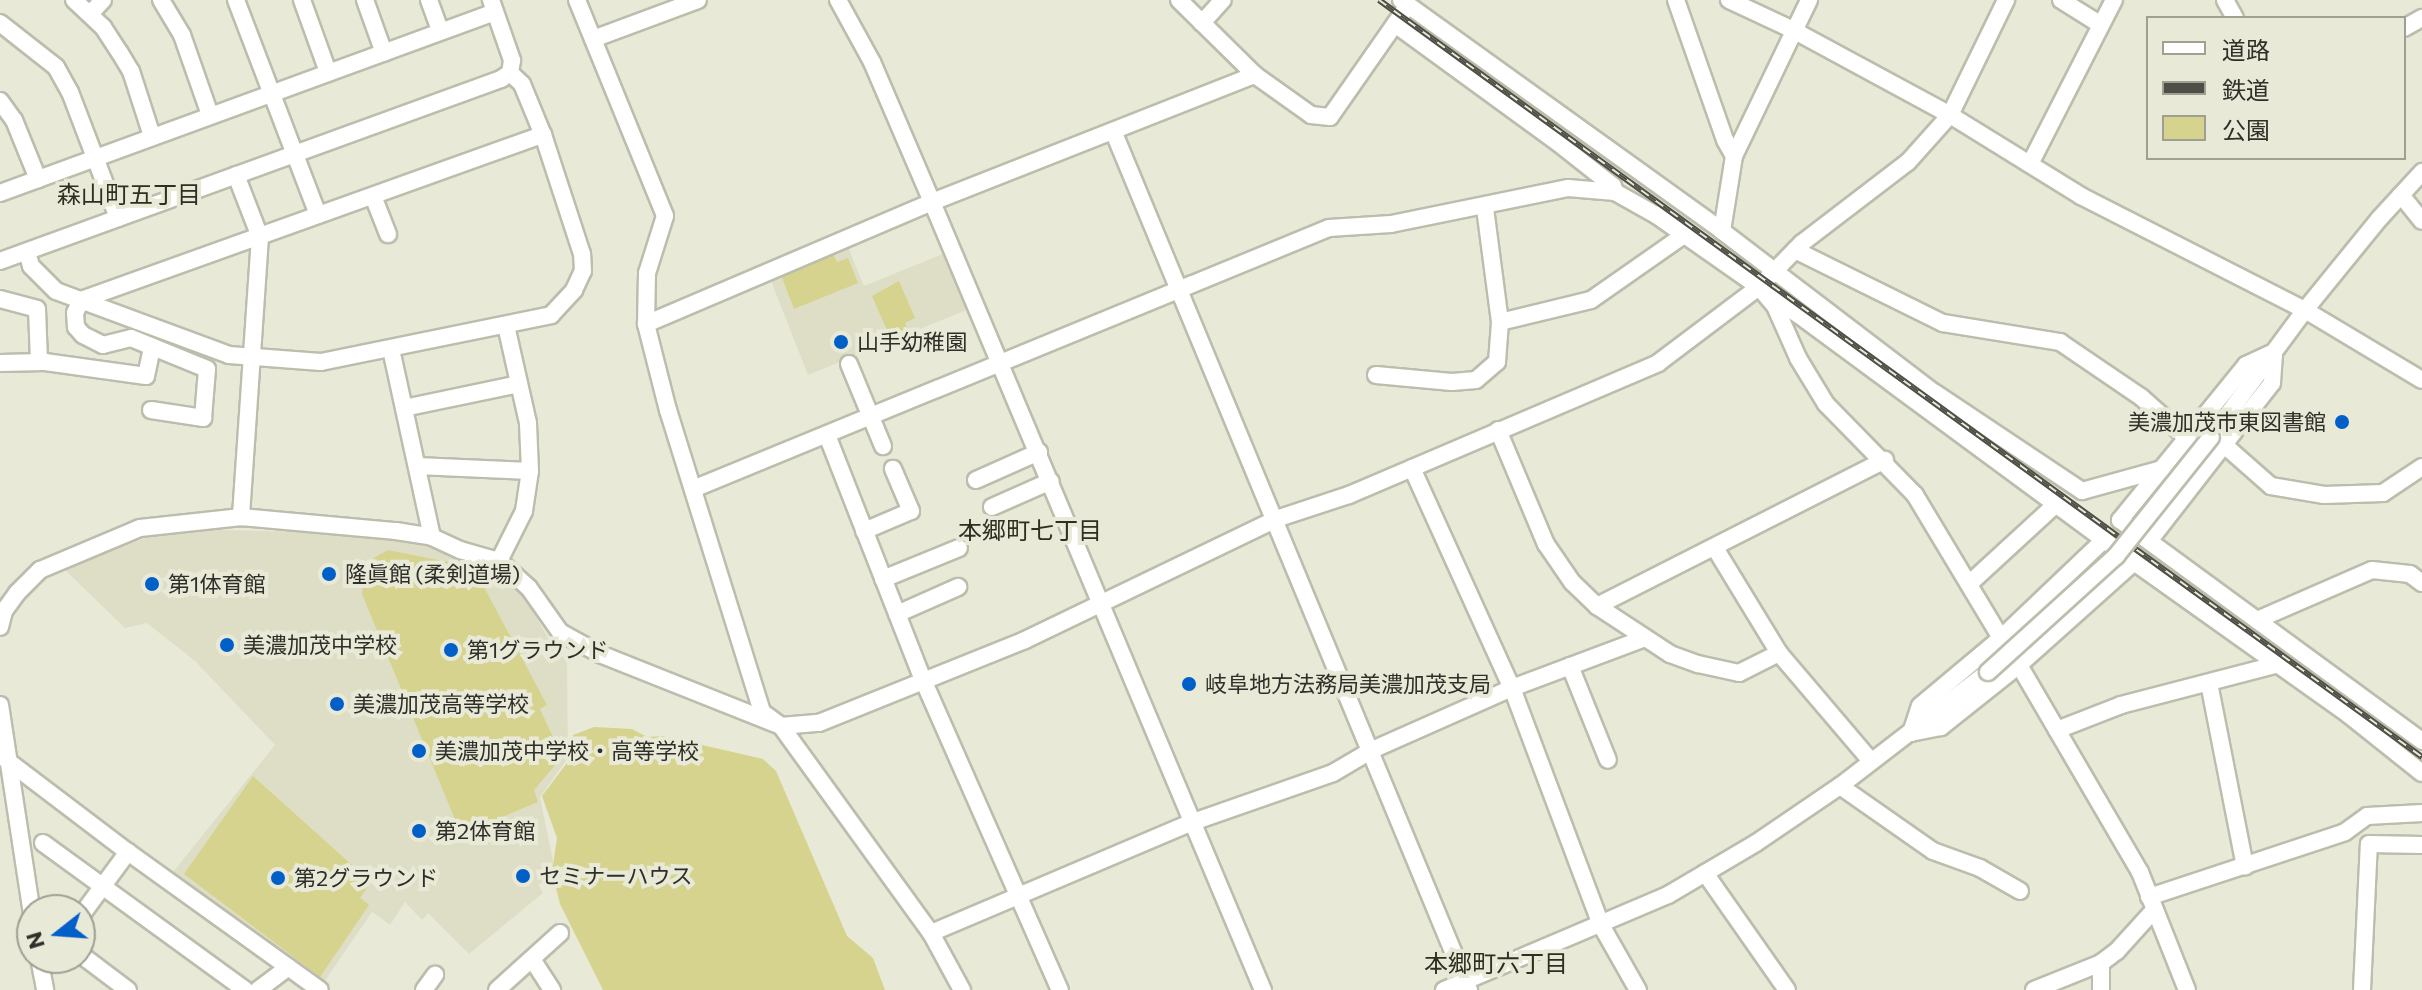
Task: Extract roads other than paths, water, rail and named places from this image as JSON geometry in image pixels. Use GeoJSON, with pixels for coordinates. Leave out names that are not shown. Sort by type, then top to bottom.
{"type":"FeatureCollection","features":[{"type":"Feature","properties":{"kind":"street"},"geometry":{"type":"LineString","coordinates":[[74,0],[103,27],[131,71],[152,136]]}},
{"type":"Feature","properties":{"kind":"street"},"geometry":{"type":"LineString","coordinates":[[90,14],[103,0]]}},
{"type":"Feature","properties":{"kind":"street"},"geometry":{"type":"LineString","coordinates":[[161,0],[182,35],[210,115]]}},
{"type":"Feature","properties":{"kind":"street"},"geometry":{"type":"LineString","coordinates":[[236,0],[318,215]]}},
{"type":"Feature","properties":{"kind":"street"},"geometry":{"type":"LineString","coordinates":[[302,0],[328,72]]}},
{"type":"Feature","properties":{"kind":"street"},"geometry":{"type":"LineString","coordinates":[[365,0],[384,53]]}},
{"type":"Feature","properties":{"kind":"street"},"geometry":{"type":"LineString","coordinates":[[429,0],[440,31]]}},
{"type":"Feature","properties":{"kind":"street"},"geometry":{"type":"LineString","coordinates":[[577,0],[665,216],[647,273],[646,324],[762,712],[781,726],[931,933],[962,990]]}},
{"type":"Feature","properties":{"kind":"street"},"geometry":{"type":"LineString","coordinates":[[593,39],[698,0]]}},
{"type":"Feature","properties":{"kind":"street"},"geometry":{"type":"LineString","coordinates":[[838,0],[872,62],[1103,602],[1263,990]]}},
{"type":"Feature","properties":{"kind":"street"},"geometry":{"type":"LineString","coordinates":[[1179,0],[1255,75],[1311,115],[1330,117],[1395,24],[1405,3],[1722,231],[1773,274],[1935,393],[2082,491],[2162,469]]}},
{"type":"Feature","properties":{"kind":"street"},"geometry":{"type":"LineString","coordinates":[[1202,23],[1223,0]]}},
{"type":"Feature","properties":{"kind":"street"},"geometry":{"type":"LineString","coordinates":[[1676,0],[1734,156]]}},
{"type":"Feature","properties":{"kind":"street"},"geometry":{"type":"LineString","coordinates":[[1729,0],[1793,30],[1950,115],[2081,196],[2305,310],[2422,380]]}},
{"type":"Feature","properties":{"kind":"street"},"geometry":{"type":"LineString","coordinates":[[1722,231],[1734,156],[1809,0]]}},
{"type":"Feature","properties":{"kind":"street"},"geometry":{"type":"LineString","coordinates":[[0,627],[4,611],[17,593],[55,561],[140,528],[241,517],[432,537],[460,550],[499,561],[529,588],[560,632],[577,642],[744,714],[781,726],[819,723],[1025,640],[1276,519],[1349,495],[1658,363],[1762,291],[1773,274],[1799,247],[1893,177],[1950,115],[2006,0]]}},
{"type":"Feature","properties":{"kind":"street"},"geometry":{"type":"LineString","coordinates":[[2061,0],[2101,25]]}},
{"type":"Feature","properties":{"kind":"street"},"geometry":{"type":"LineString","coordinates":[[2030,164],[2114,0]]}},
{"type":"Feature","properties":{"kind":"street"},"geometry":{"type":"LineString","coordinates":[[0,193],[384,53],[493,6],[512,60],[510,73],[501,79],[0,261]]}},
{"type":"Feature","properties":{"kind":"street"},"geometry":{"type":"LineString","coordinates":[[0,23],[56,67],[70,92],[118,218]]}},
{"type":"Feature","properties":{"kind":"street"},"geometry":{"type":"LineString","coordinates":[[1395,24],[1557,142],[1615,192],[1684,235],[1838,343],[2422,773]]}},
{"type":"Feature","properties":{"kind":"street"},"geometry":{"type":"LineString","coordinates":[[27,252],[31,266],[56,291],[213,352],[252,357],[321,362],[551,315],[574,290],[583,271],[582,254],[543,135],[522,84],[510,73]]}},
{"type":"Feature","properties":{"kind":"street"},"geometry":{"type":"LineString","coordinates":[[646,324],[932,202],[1255,75]]}},
{"type":"Feature","properties":{"kind":"street"},"geometry":{"type":"LineString","coordinates":[[0,101],[14,120],[38,179]]}},
{"type":"Feature","properties":{"kind":"street"},"geometry":{"type":"LineString","coordinates":[[1114,133],[1176,289],[1372,750],[1467,986]]}},
{"type":"Feature","properties":{"kind":"street"},"geometry":{"type":"LineString","coordinates":[[151,410],[203,418],[207,369],[131,338],[103,345],[83,335],[76,327],[75,313],[81,300],[543,135]]}},
{"type":"Feature","properties":{"kind":"street"},"geometry":{"type":"LineString","coordinates":[[2149,541],[2305,310],[2422,172]]}},
{"type":"Feature","properties":{"kind":"street"},"geometry":{"type":"LineString","coordinates":[[236,175],[260,237],[241,517]]}},
{"type":"Feature","properties":{"kind":"street"},"geometry":{"type":"LineString","coordinates":[[693,489],[1329,228],[1391,224],[1485,208],[1568,188],[1615,192]]}},
{"type":"Feature","properties":{"kind":"street"},"geometry":{"type":"LineString","coordinates":[[2401,195],[2422,221]]}},
{"type":"Feature","properties":{"kind":"street"},"geometry":{"type":"LineString","coordinates":[[373,196],[388,234]]}},
{"type":"Feature","properties":{"kind":"street"},"geometry":{"type":"LineString","coordinates":[[1376,375],[1452,382],[1476,380],[1497,362],[1500,322],[1485,208]]}},
{"type":"Feature","properties":{"kind":"street"},"geometry":{"type":"LineString","coordinates":[[1500,322],[1591,300],[1684,235]]}},
{"type":"Feature","properties":{"kind":"street"},"geometry":{"type":"LineString","coordinates":[[1799,247],[1943,323],[2060,342],[2132,389],[2187,438]]}},
{"type":"Feature","properties":{"kind":"street"},"geometry":{"type":"LineString","coordinates":[[1762,291],[1775,306],[1798,358],[1826,404],[1885,460],[1915,495],[2001,638]]}},
{"type":"Feature","properties":{"kind":"street"},"geometry":{"type":"LineString","coordinates":[[0,299],[37,309],[39,362]]}},
{"type":"Feature","properties":{"kind":"street"},"geometry":{"type":"LineString","coordinates":[[499,561],[524,511],[530,471],[528,423],[506,325]]}},
{"type":"Feature","properties":{"kind":"street"},"geometry":{"type":"LineString","coordinates":[[0,363],[39,362],[146,376],[152,347]]}},
{"type":"Feature","properties":{"kind":"street"},"geometry":{"type":"LineString","coordinates":[[391,349],[432,537]]}},
{"type":"Feature","properties":{"kind":"street"},"geometry":{"type":"LineString","coordinates":[[2274,352],[2246,365],[2120,520],[2422,741]]}},
{"type":"Feature","properties":{"kind":"street"},"geometry":{"type":"LineString","coordinates":[[849,364],[883,446]]}},
{"type":"Feature","properties":{"kind":"street"},"geometry":{"type":"LineString","coordinates":[[404,408],[519,384]]}},
{"type":"Feature","properties":{"kind":"street"},"geometry":{"type":"LineString","coordinates":[[1498,430],[1546,544],[1572,582],[1597,606],[1684,659],[1739,673],[1779,653]]}},
{"type":"Feature","properties":{"kind":"street"},"geometry":{"type":"LineString","coordinates":[[827,435],[924,682],[1060,990]]}},
{"type":"Feature","properties":{"kind":"street"},"geometry":{"type":"LineString","coordinates":[[2216,440],[2271,486],[2324,495],[2383,493],[2422,467]]}},
{"type":"Feature","properties":{"kind":"street"},"geometry":{"type":"LineString","coordinates":[[1444,990],[1467,986],[1668,895],[1840,786],[1988,672],[2116,556],[2216,440]]}},
{"type":"Feature","properties":{"kind":"street"},"geometry":{"type":"LineString","coordinates":[[976,480],[1039,452]]}},
{"type":"Feature","properties":{"kind":"street"},"geometry":{"type":"LineString","coordinates":[[1597,606],[1885,460]]}},
{"type":"Feature","properties":{"kind":"street"},"geometry":{"type":"LineString","coordinates":[[417,466],[530,471]]}},
{"type":"Feature","properties":{"kind":"street"},"geometry":{"type":"LineString","coordinates":[[1412,468],[1512,688],[1601,925],[1638,990]]}},
{"type":"Feature","properties":{"kind":"street"},"geometry":{"type":"LineString","coordinates":[[864,531],[911,511],[893,469]]}},
{"type":"Feature","properties":{"kind":"street"},"geometry":{"type":"LineString","coordinates":[[992,507],[1051,481]]}},
{"type":"Feature","properties":{"kind":"street"},"geometry":{"type":"LineString","coordinates":[[1969,584],[2055,505]]}},
{"type":"Feature","properties":{"kind":"street"},"geometry":{"type":"LineString","coordinates":[[1911,733],[1920,706],[2001,638],[2104,540]]}},
{"type":"Feature","properties":{"kind":"street"},"geometry":{"type":"LineString","coordinates":[[883,579],[959,548]]}},
{"type":"Feature","properties":{"kind":"street"},"geometry":{"type":"LineString","coordinates":[[1715,548],[1779,653],[1871,761]]}},
{"type":"Feature","properties":{"kind":"street"},"geometry":{"type":"LineString","coordinates":[[1911,733],[1941,727],[2019,665],[2134,562]]}},
{"type":"Feature","properties":{"kind":"street"},"geometry":{"type":"LineString","coordinates":[[2257,620],[2372,570],[2410,574],[2422,583]]}},
{"type":"Feature","properties":{"kind":"street"},"geometry":{"type":"LineString","coordinates":[[897,614],[958,587]]}},
{"type":"Feature","properties":{"kind":"street"},"geometry":{"type":"LineString","coordinates":[[931,933],[1193,822],[1333,773],[1372,750],[1512,688],[1645,638]]}},
{"type":"Feature","properties":{"kind":"street"},"geometry":{"type":"LineString","coordinates":[[2057,730],[2121,705],[2278,664]]}},
{"type":"Feature","properties":{"kind":"street"},"geometry":{"type":"LineString","coordinates":[[2019,665],[2117,829],[2187,990]]}},
{"type":"Feature","properties":{"kind":"street"},"geometry":{"type":"LineString","coordinates":[[1570,666],[1608,760]]}},
{"type":"Feature","properties":{"kind":"street"},"geometry":{"type":"LineString","coordinates":[[2209,683],[2245,866]]}},
{"type":"Feature","properties":{"kind":"street"},"geometry":{"type":"LineString","coordinates":[[0,705],[29,894]]}},
{"type":"Feature","properties":{"kind":"street"},"geometry":{"type":"LineString","coordinates":[[6,759],[128,852],[320,990]]}},
{"type":"Feature","properties":{"kind":"street"},"geometry":{"type":"LineString","coordinates":[[1840,786],[1933,851],[1980,868],[2020,891]]}},
{"type":"Feature","properties":{"kind":"street"},"geometry":{"type":"LineString","coordinates":[[2034,990],[2101,963],[2117,951],[2152,904],[2245,866],[2345,832],[2367,816],[2422,813]]}},
{"type":"Feature","properties":{"kind":"street"},"geometry":{"type":"LineString","coordinates":[[43,843],[245,990]]}},
{"type":"Feature","properties":{"kind":"street"},"geometry":{"type":"LineString","coordinates":[[2362,990],[2369,844],[2422,845]]}},
{"type":"Feature","properties":{"kind":"street"},"geometry":{"type":"LineString","coordinates":[[96,895],[128,852]]}},
{"type":"Feature","properties":{"kind":"street"},"geometry":{"type":"LineString","coordinates":[[1705,873],[1787,990]]}},
{"type":"Feature","properties":{"kind":"street"},"geometry":{"type":"LineString","coordinates":[[497,990],[560,933]]}},
{"type":"Feature","properties":{"kind":"street"},"geometry":{"type":"LineString","coordinates":[[532,959],[552,990]]}},
{"type":"Feature","properties":{"kind":"street"},"geometry":{"type":"LineString","coordinates":[[2101,963],[2101,990]]}},
{"type":"Feature","properties":{"kind":"street"},"geometry":{"type":"LineString","coordinates":[[96,966],[128,990]]}},
{"type":"Feature","properties":{"kind":"street"},"geometry":{"type":"LineString","coordinates":[[258,990],[288,967]]}},
{"type":"Feature","properties":{"kind":"street"},"geometry":{"type":"LineString","coordinates":[[424,990],[435,975]]}},
{"type":"Feature","properties":{"kind":"railway"},"geometry":{"type":"LineString","coordinates":[[1379,0],[2422,757]]}},
{"type":"Feature","properties":{"kind":"place","name":"山手幼稚園"},"geometry":{"type":"Point","coordinates":[841,342]}},
{"type":"Feature","properties":{"kind":"place","name":"美濃加茂市東図書館"},"geometry":{"type":"Point","coordinates":[2342,422]}},
{"type":"Feature","properties":{"kind":"place","name":"隆眞館 (柔剣道場)"},"geometry":{"type":"Point","coordinates":[329,574]}},
{"type":"Feature","properties":{"kind":"place","name":"第1体育館"},"geometry":{"type":"Point","coordinates":[152,584]}},
{"type":"Feature","properties":{"kind":"place","name":"美濃加茂中学校"},"geometry":{"type":"Point","coordinates":[227,645]}},
{"type":"Feature","properties":{"kind":"place","name":"第1グラウンド"},"geometry":{"type":"Point","coordinates":[451,650]}},
{"type":"Feature","properties":{"kind":"place","name":"岐阜地方法務局美濃加茂支局"},"geometry":{"type":"Point","coordinates":[1189,684]}},
{"type":"Feature","properties":{"kind":"place","name":"美濃加茂高等学校"},"geometry":{"type":"Point","coordinates":[337,704]}},
{"type":"Feature","properties":{"kind":"place","name":"美濃加茂中学校・高等学校"},"geometry":{"type":"Point","coordinates":[419,751]}},
{"type":"Feature","properties":{"kind":"place","name":"第2体育館"},"geometry":{"type":"Point","coordinates":[419,831]}},
{"type":"Feature","properties":{"kind":"place","name":"セミナーハウス"},"geometry":{"type":"Point","coordinates":[523,876]}},
{"type":"Feature","properties":{"kind":"place","name":"第2グラウンド"},"geometry":{"type":"Point","coordinates":[278,878]}},
{"type":"Feature","properties":{"kind":"district","name":"森山町五丁目"},"geometry":{"type":"Point","coordinates":[129,194]}},
{"type":"Feature","properties":{"kind":"district","name":"本郷町七丁目"},"geometry":{"type":"Point","coordinates":[1030,530]}},
{"type":"Feature","properties":{"kind":"district","name":"本郷町六丁目"},"geometry":{"type":"Point","coordinates":[1496,963]}}]}
